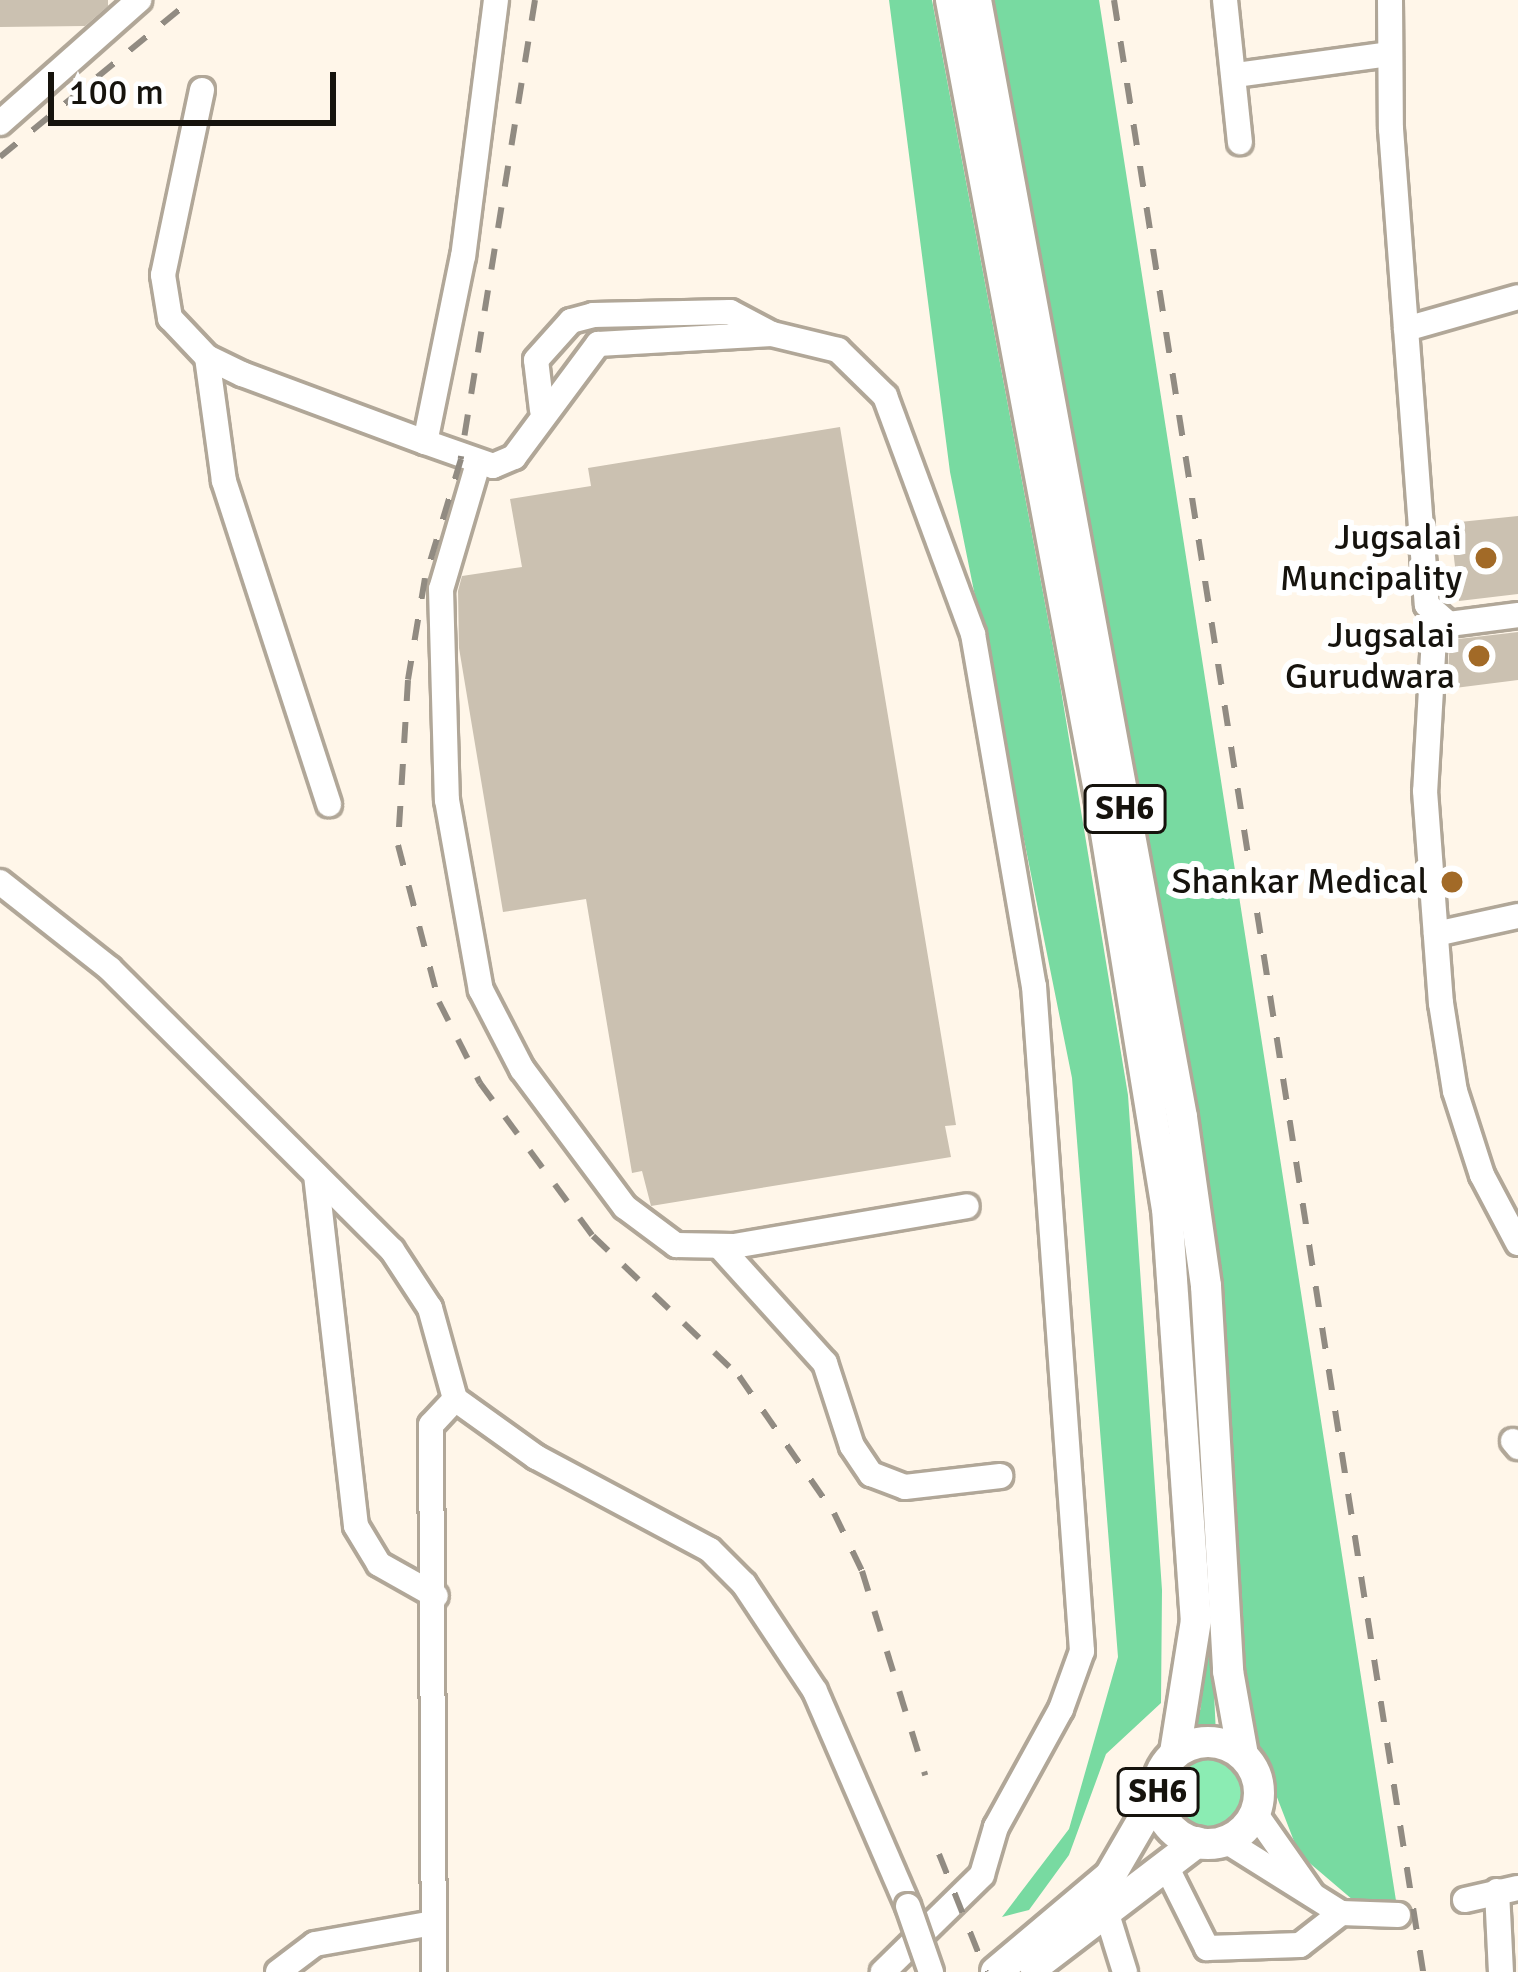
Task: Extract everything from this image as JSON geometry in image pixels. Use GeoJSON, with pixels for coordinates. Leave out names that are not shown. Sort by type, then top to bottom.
{"type":"FeatureCollection","features":[{"type":"Feature","properties":{"kind":"main road","name":"SH6"},"geometry":{"type":"LineString","coordinates":[[951,0],[1100,796],[1168,1208],[1196,1620],[1175,1753],[1157,1795],[1110,1876],[996,1972]]}},
{"type":"Feature","properties":{"kind":"main road","name":"SH6"},"geometry":{"type":"LineString","coordinates":[[976,0],[1185,1138],[1206,1286],[1228,1671],[1243,1756],[1260,1792],[1256,1813],[1166,1865],[1027,1972]]}},
{"type":"Feature","properties":{"kind":"main road","name":"SH6"},"geometry":{"type":"LineString","coordinates":[[1175,1753],[1210,1742],[1243,1756]]}},
{"type":"Feature","properties":{"kind":"main road","name":"SH6"},"geometry":{"type":"LineString","coordinates":[[1157,1795],[1169,1825],[1211,1842]]}},
{"type":"Feature","properties":{"kind":"street"},"geometry":{"type":"LineString","coordinates":[[0,123],[139,0]]}},
{"type":"Feature","properties":{"kind":"street"},"geometry":{"type":"LineString","coordinates":[[425,442],[463,256],[496,0]]}},
{"type":"Feature","properties":{"kind":"street"},"geometry":{"type":"LineString","coordinates":[[1225,0],[1240,142]]}},
{"type":"Feature","properties":{"kind":"street"},"geometry":{"type":"LineString","coordinates":[[1390,0],[1406,328],[1427,605],[1435,620],[1425,791],[1436,934],[1455,1091],[1482,1175],[1518,1243]]}},
{"type":"Feature","properties":{"kind":"street"},"geometry":{"type":"LineString","coordinates":[[1236,75],[1390,55]]}},
{"type":"Feature","properties":{"kind":"street"},"geometry":{"type":"LineString","coordinates":[[202,90],[162,290],[170,318],[207,357],[477,467],[514,458],[542,410],[598,344],[772,334]]}},
{"type":"Feature","properties":{"kind":"street"},"geometry":{"type":"LineString","coordinates":[[1406,328],[1518,297]]}},
{"type":"Feature","properties":{"kind":"street"},"geometry":{"type":"LineString","coordinates":[[542,410],[536,360],[580,317],[690,308],[730,312],[772,334],[838,350],[874,378],[973,634],[1034,986],[1084,1599],[1076,1675],[1004,1810],[982,1875],[883,1972]]}},
{"type":"Feature","properties":{"kind":"street"},"geometry":{"type":"LineString","coordinates":[[207,357],[224,481],[329,804]]}},
{"type":"Feature","properties":{"kind":"street"},"geometry":{"type":"LineString","coordinates":[[477,467],[440,589],[447,800],[482,990],[522,1070],[625,1207],[676,1245],[721,1248],[967,1206]]}},
{"type":"Feature","properties":{"kind":"street"},"geometry":{"type":"LineString","coordinates":[[1435,620],[1518,615]]}},
{"type":"Feature","properties":{"kind":"street"},"geometry":{"type":"LineString","coordinates":[[0,882],[110,969],[413,1274],[455,1399],[536,1457],[710,1550],[744,1584],[815,1690],[932,1972]]}},
{"type":"Feature","properties":{"kind":"street"},"geometry":{"type":"LineString","coordinates":[[1436,934],[1518,916]]}},
{"type":"Feature","properties":{"kind":"street"},"geometry":{"type":"LineString","coordinates":[[316,1175],[356,1526],[379,1564],[436,1596]]}},
{"type":"Feature","properties":{"kind":"street"},"geometry":{"type":"LineString","coordinates":[[721,1248],[825,1363],[852,1446],[871,1474],[905,1487],[1000,1476]]}},
{"type":"Feature","properties":{"kind":"street"},"geometry":{"type":"LineString","coordinates":[[434,1972],[436,1596],[431,1425],[455,1399]]}},
{"type":"Feature","properties":{"kind":"street"},"geometry":{"type":"LineString","coordinates":[[1256,1813],[1312,1894]]}},
{"type":"Feature","properties":{"kind":"street"},"geometry":{"type":"LineString","coordinates":[[1211,1842],[1341,1912],[1398,1915]]}},
{"type":"Feature","properties":{"kind":"street"},"geometry":{"type":"LineString","coordinates":[[1166,1865],[1207,1948],[1300,1945],[1341,1912]]}},
{"type":"Feature","properties":{"kind":"street"},"geometry":{"type":"LineString","coordinates":[[1465,1900],[1507,1889],[1501,1972]]}},
{"type":"Feature","properties":{"kind":"street"},"geometry":{"type":"LineString","coordinates":[[1106,1912],[1125,1972]]}},
{"type":"Feature","properties":{"kind":"street"},"geometry":{"type":"LineString","coordinates":[[278,1972],[315,1944],[433,1923]]}},
{"type":"Feature","properties":{"kind":"green space"},"geometry":{"type":"Polygon","coordinates":[[[889,0],[932,0],[1059,678],[1128,1095],[1162,1590],[1161,1703],[1106,1754],[1069,1855],[1029,1910],[1002,1917],[1069,1829],[1118,1657],[1072,1078],[950,472],[889,0]]]}},
{"type":"Feature","properties":{"kind":"green space"},"geometry":{"type":"Polygon","coordinates":[[[985,0],[1099,0],[1397,1907],[1360,1906],[1299,1854],[1238,1697],[1210,1277],[985,0]]]}},
{"type":"Feature","properties":{"kind":"green space"},"geometry":{"type":"Polygon","coordinates":[[[1205,1505],[1216,1734],[1190,1734],[1201,1708],[1205,1505]]]}},
{"type":"Feature","properties":{"kind":"green space"},"geometry":{"type":"Polygon","coordinates":[[[1208,1756],[1235,1767],[1246,1794],[1235,1821],[1208,1832],[1181,1821],[1170,1794],[1181,1767],[1208,1756]]]}},
{"type":"Feature","properties":{"kind":"building"},"geometry":{"type":"Polygon","coordinates":[[[0,0],[108,0],[108,6],[85,26],[0,27],[0,0]]]}},
{"type":"Feature","properties":{"kind":"building"},"geometry":{"type":"Polygon","coordinates":[[[840,427],[956,1125],[945,1126],[951,1157],[651,1206],[642,1171],[632,1173],[586,899],[503,912],[459,648],[458,591],[462,576],[522,567],[510,499],[591,486],[588,468],[840,427]]]}},
{"type":"Feature","properties":{"kind":"building","name":"Jugsalai Muncipality"},"geometry":{"type":"Polygon","coordinates":[[[1518,516],[1518,594],[1459,601],[1450,523],[1518,516]]]}},
{"type":"Feature","properties":{"kind":"building","name":"Jugsalai Gurudwara"},"geometry":{"type":"Polygon","coordinates":[[[1518,632],[1518,680],[1447,689],[1450,640],[1518,632]]]}},
{"type":"Feature","properties":{"kind":"railway"},"geometry":{"type":"LineString","coordinates":[[0,157],[191,0]]}},
{"type":"Feature","properties":{"kind":"railway"},"geometry":{"type":"LineString","coordinates":[[535,0],[461,459],[425,578],[408,680],[398,845],[439,1002],[480,1083],[593,1236],[739,1376],[834,1513],[862,1571],[925,1775]]}},
{"type":"Feature","properties":{"kind":"railway"},"geometry":{"type":"LineString","coordinates":[[1114,0],[1423,1972]]}},
{"type":"Feature","properties":{"kind":"railway"},"geometry":{"type":"LineString","coordinates":[[939,1854],[986,1972]]}},
{"type":"Feature","properties":{"kind":"place","name":"Jugsalai Muncipality"},"geometry":{"type":"Point","coordinates":[1486,558]}},
{"type":"Feature","properties":{"kind":"place","name":"Jugsalai Gurudwara"},"geometry":{"type":"Point","coordinates":[1479,656]}},
{"type":"Feature","properties":{"kind":"place","name":"Shankar Medical"},"geometry":{"type":"Point","coordinates":[1452,882]}}]}
